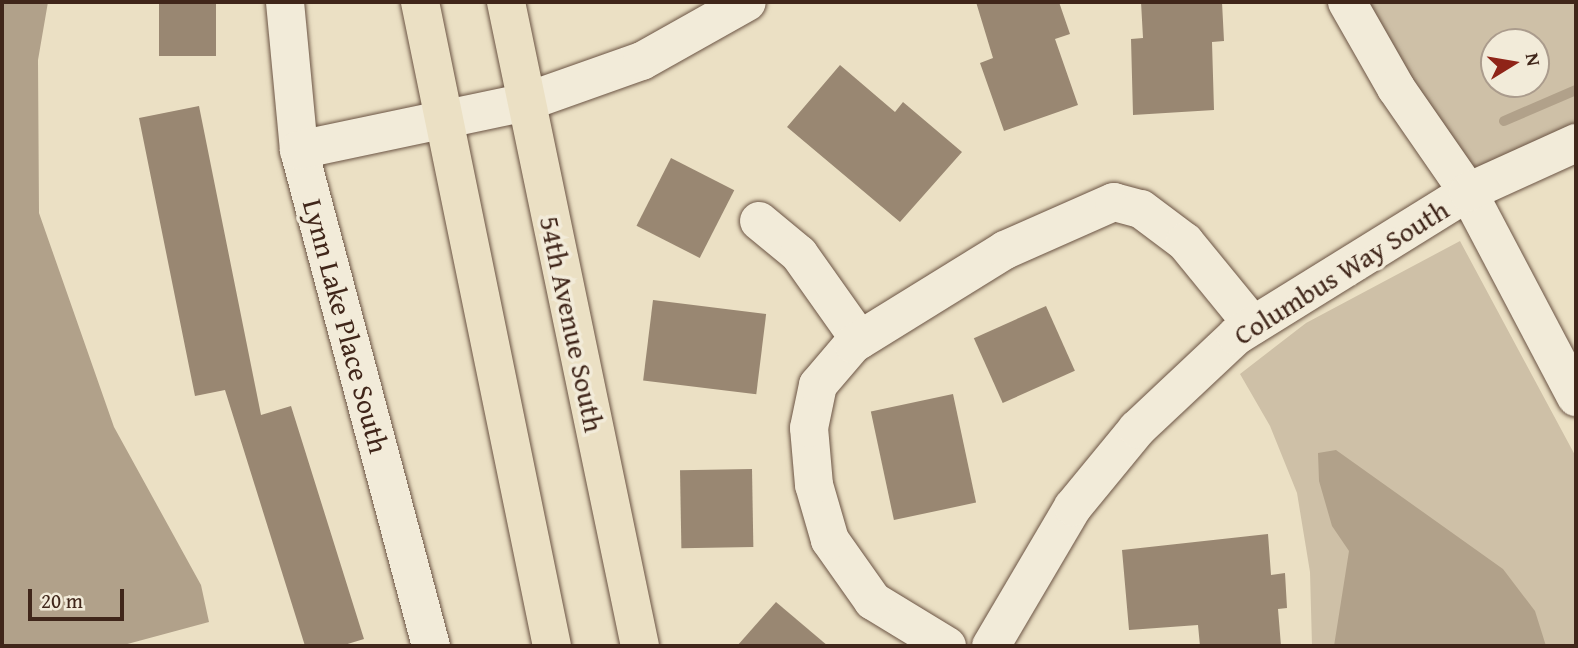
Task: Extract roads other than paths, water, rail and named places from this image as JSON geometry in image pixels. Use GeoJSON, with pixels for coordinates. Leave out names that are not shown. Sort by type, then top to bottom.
{"type":"FeatureCollection","features":[{"type":"Feature","properties":{"kind":"main road"},"geometry":{"type":"LineString","coordinates":[[420,2],[552,646]]}},
{"type":"Feature","properties":{"kind":"main road","name":"54th Avenue South"},"geometry":{"type":"LineString","coordinates":[[506,2],[640,646]]}},
{"type":"Feature","properties":{"kind":"street","name":"Lynn Lake Place South"},"geometry":{"type":"LineString","coordinates":[[285,2],[299,150],[431,646]]}},
{"type":"Feature","properties":{"kind":"street"},"geometry":{"type":"LineString","coordinates":[[299,150],[526,102],[642,61],[747,2]]}},
{"type":"Feature","properties":{"kind":"street"},"geometry":{"type":"LineString","coordinates":[[1347,2],[1396,88],[1468,192],[1576,397]]}},
{"type":"Feature","properties":{"kind":"street","name":"Columbus Way South"},"geometry":{"type":"LineString","coordinates":[[991,646],[1073,507],[1137,429],[1253,325],[1468,192],[1576,143]]}},
{"type":"Feature","properties":{"kind":"street"},"geometry":{"type":"LineString","coordinates":[[947,646],[873,601],[830,541],[814,485],[809,428],[818,385],[860,340],[1005,250],[1114,202],[1141,209],[1185,242],[1253,325]]}},
{"type":"Feature","properties":{"kind":"street"},"geometry":{"type":"LineString","coordinates":[[759,221],[799,254],[860,340]]}},
{"type":"Feature","properties":{"kind":"waterway"},"geometry":{"type":"LineString","coordinates":[[1504,121],[1576,90]]}}]}
